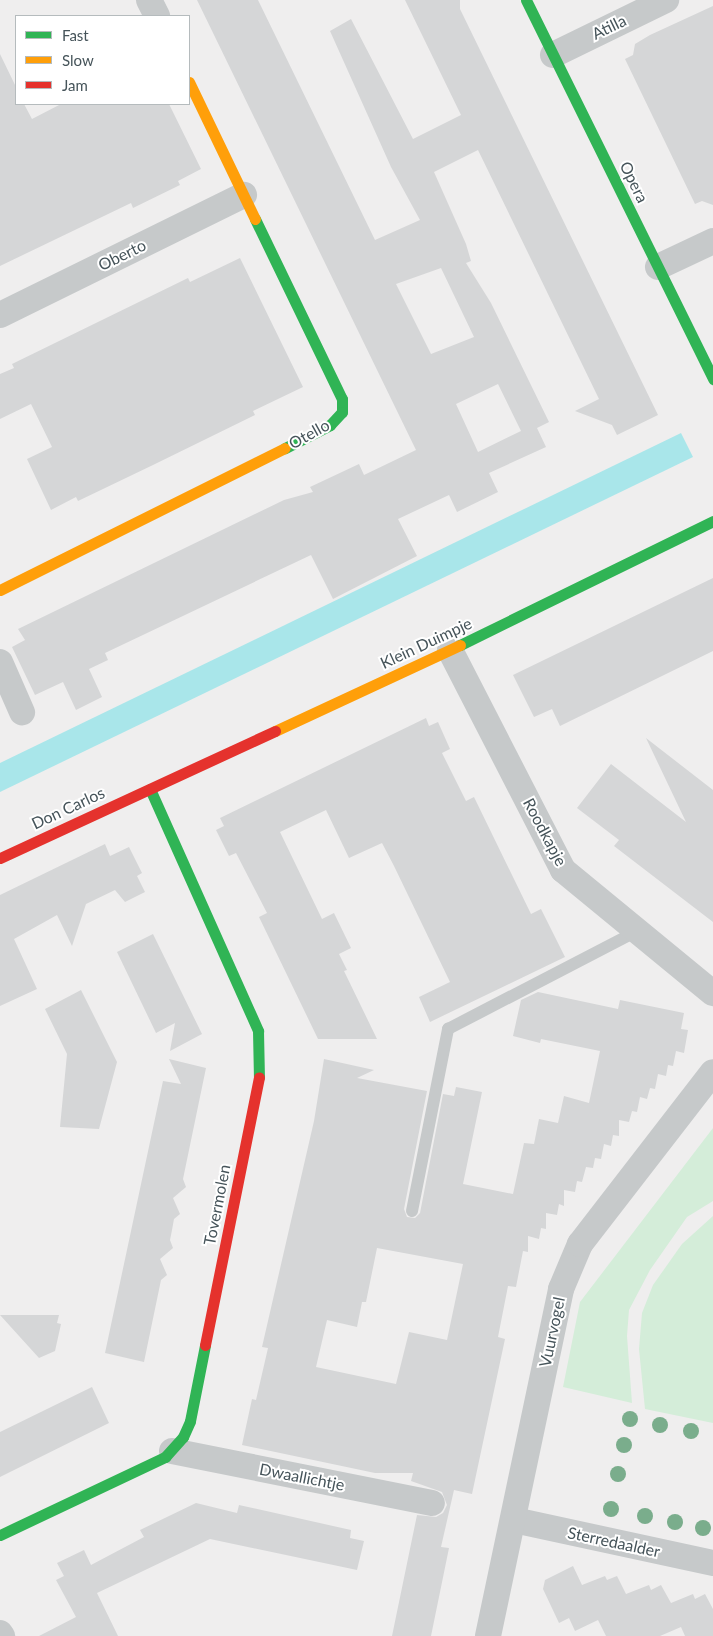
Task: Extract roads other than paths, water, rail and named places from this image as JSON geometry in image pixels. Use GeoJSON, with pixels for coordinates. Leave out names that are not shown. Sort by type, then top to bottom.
{"type":"FeatureCollection","features":[{"type":"Feature","properties":{"kind":"street"},"geometry":{"type":"LineString","coordinates":[[149,0],[156,15]]}},
{"type":"Feature","properties":{"kind":"street","name":"Opera"},"geometry":{"type":"LineString","coordinates":[[526,0],[713,379]]}},
{"type":"Feature","properties":{"kind":"street","name":"Atilla"},"geometry":{"type":"LineString","coordinates":[[553,55],[666,0]]}},
{"type":"Feature","properties":{"kind":"street","name":"Otello"},"geometry":{"type":"LineString","coordinates":[[0,590],[330,425],[342,412],[342,399],[190,84]]}},
{"type":"Feature","properties":{"kind":"street","name":"Oberto"},"geometry":{"type":"LineString","coordinates":[[0,315],[244,196]]}},
{"type":"Feature","properties":{"kind":"street"},"geometry":{"type":"LineString","coordinates":[[658,267],[713,241]]}},
{"type":"Feature","properties":{"kind":"street","name":"Klein Duimpje"},"geometry":{"type":"LineString","coordinates":[[150,789],[450,650],[713,522]]}},
{"type":"Feature","properties":{"kind":"street","name":"Roodkapje"},"geometry":{"type":"LineString","coordinates":[[450,650],[564,870],[713,993]]}},
{"type":"Feature","properties":{"kind":"street"},"geometry":{"type":"LineString","coordinates":[[0,662],[22,712]]}},
{"type":"Feature","properties":{"kind":"street","name":"Don Carlos"},"geometry":{"type":"LineString","coordinates":[[0,858],[150,789]]}},
{"type":"Feature","properties":{"kind":"street","name":"Tovermolen"},"geometry":{"type":"LineString","coordinates":[[150,789],[258,1031],[261,1068],[190,1421],[172,1451]]}},
{"type":"Feature","properties":{"kind":"street","name":"Vuurvogel"},"geometry":{"type":"LineString","coordinates":[[488,1636],[514,1520],[561,1289],[580,1244],[713,1072]]}},
{"type":"Feature","properties":{"kind":"street"},"geometry":{"type":"LineString","coordinates":[[0,1535],[172,1451]]}},
{"type":"Feature","properties":{"kind":"street","name":"Dwaallichtje"},"geometry":{"type":"LineString","coordinates":[[172,1451],[432,1504]]}},
{"type":"Feature","properties":{"kind":"street","name":"Sterredaalder"},"geometry":{"type":"LineString","coordinates":[[514,1520],[713,1563]]}},
{"type":"Feature","properties":{"kind":"lane"},"geometry":{"type":"LineString","coordinates":[[412,1211],[448,1029],[637,931]]}},
{"type":"Feature","properties":{"kind":"water"},"geometry":{"type":"Polygon","coordinates":[[[681,433],[693,457],[0,792],[0,763],[681,433]]]}}]}
